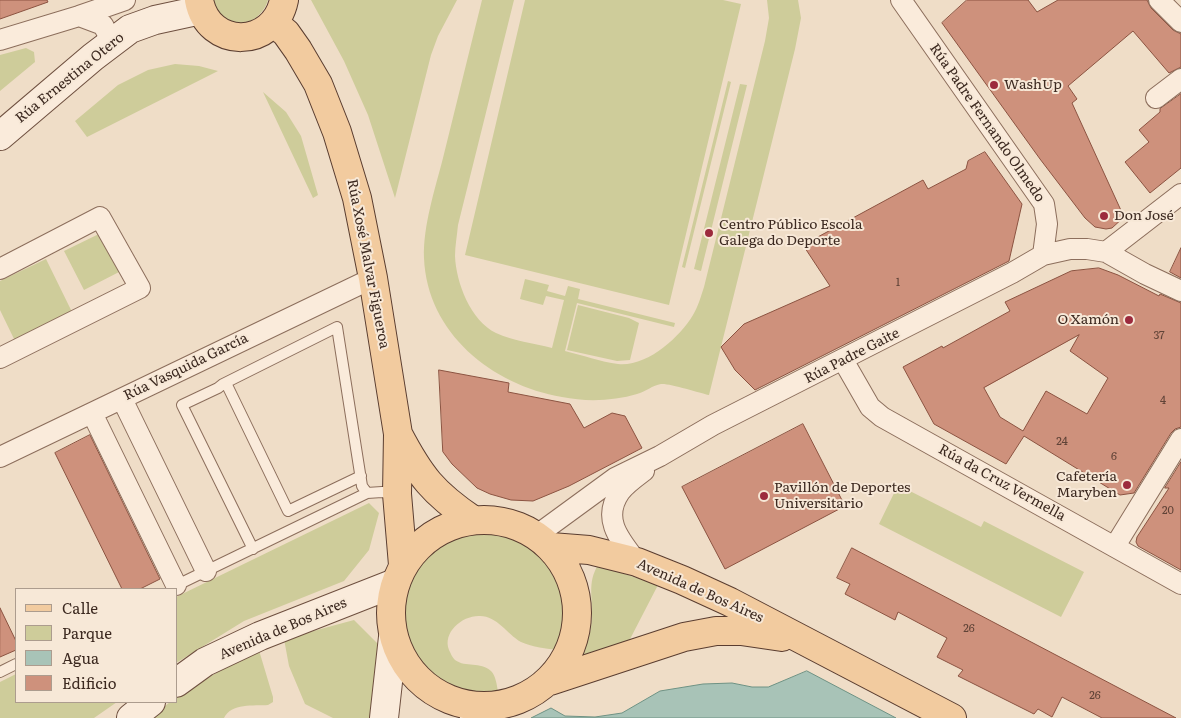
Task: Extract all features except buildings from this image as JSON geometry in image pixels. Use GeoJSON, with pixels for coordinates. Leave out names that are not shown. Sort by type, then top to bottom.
{"type":"FeatureCollection","features":[{"type":"Feature","properties":{"kind":"main road"},"geometry":{"type":"LineString","coordinates":[[200,5],[207,21],[216,29],[240,38],[264,31],[279,11]]}},
{"type":"Feature","properties":{"kind":"main road","name":"Rúa Xosé Malvar Figueroa"},"geometry":{"type":"LineString","coordinates":[[279,11],[286,33],[304,58],[318,84],[349,168],[357,198],[373,278],[398,434],[396,468],[399,574]]}},
{"type":"Feature","properties":{"kind":"main road","name":"Rúa Xosé Malvar Figueroa"},"geometry":{"type":"LineString","coordinates":[[398,434],[414,464],[427,482],[450,505],[472,520]]}},
{"type":"Feature","properties":{"kind":"main road"},"geometry":{"type":"LineString","coordinates":[[472,520],[518,526],[544,541],[566,567],[575,590],[578,614],[575,639],[565,662],[550,681],[532,695],[482,713],[440,696],[419,681],[403,661],[393,638],[390,619],[391,601],[399,574],[416,549],[431,536],[449,527],[472,520]]}},
{"type":"Feature","properties":{"kind":"main road","name":"Avenida de Bos Aires"},"geometry":{"type":"LineString","coordinates":[[544,541],[637,562],[730,602],[952,718]]}},
{"type":"Feature","properties":{"kind":"main road","name":"Avenida de Bos Aires"},"geometry":{"type":"LineString","coordinates":[[550,681],[684,637],[716,631],[740,630],[765,633],[814,645]]}},
{"type":"Feature","properties":{"kind":"street"},"geometry":{"type":"LineString","coordinates":[[0,40],[125,0]]}},
{"type":"Feature","properties":{"kind":"street","name":"Rúa Padre Fernando Olmedo"},"geometry":{"type":"LineString","coordinates":[[901,0],[1044,204],[1047,224],[1043,255]]}},
{"type":"Feature","properties":{"kind":"street"},"geometry":{"type":"LineString","coordinates":[[1159,0],[1181,22]]}},
{"type":"Feature","properties":{"kind":"street","name":"Rúa Ernestina Otero"},"geometry":{"type":"LineString","coordinates":[[0,136],[130,29],[200,5]]}},
{"type":"Feature","properties":{"kind":"street"},"geometry":{"type":"LineString","coordinates":[[79,16],[103,25],[112,42]]}},
{"type":"Feature","properties":{"kind":"street"},"geometry":{"type":"LineString","coordinates":[[1156,98],[1181,79]]}},
{"type":"Feature","properties":{"kind":"street"},"geometry":{"type":"LineString","coordinates":[[1181,194],[1106,252],[1145,274],[1181,291]]}},
{"type":"Feature","properties":{"kind":"street"},"geometry":{"type":"LineString","coordinates":[[0,269],[100,218],[140,288],[0,358]]}},
{"type":"Feature","properties":{"kind":"street","name":"Rúa Padre Gaite"},"geometry":{"type":"LineString","coordinates":[[544,541],[615,478],[660,456],[713,425],[1012,274],[1043,255],[1070,249],[1106,252]]}},
{"type":"Feature","properties":{"kind":"street","name":"Rúa Vasquida García"},"geometry":{"type":"LineString","coordinates":[[2,451],[92,413],[373,278]]}},
{"type":"Feature","properties":{"kind":"street","name":"Rúa da Cruz Vermella"},"geometry":{"type":"LineString","coordinates":[[843,360],[870,407],[882,417],[1181,584]]}},
{"type":"Feature","properties":{"kind":"street"},"geometry":{"type":"LineString","coordinates":[[122,398],[206,571]]}},
{"type":"Feature","properties":{"kind":"street"},"geometry":{"type":"LineString","coordinates":[[92,413],[172,587]]}},
{"type":"Feature","properties":{"kind":"street"},"geometry":{"type":"LineString","coordinates":[[1115,546],[1181,438]]}},
{"type":"Feature","properties":{"kind":"street","name":"Rúa Padre Gaite"},"geometry":{"type":"LineString","coordinates":[[637,562],[620,540],[612,521],[612,508],[621,491],[660,456]]}},
{"type":"Feature","properties":{"kind":"street","name":"Avenida de Bos Aires"},"geometry":{"type":"LineString","coordinates":[[178,682],[205,662],[399,574]]}},
{"type":"Feature","properties":{"kind":"street"},"geometry":{"type":"LineString","coordinates":[[384,718],[393,638]]}},
{"type":"Feature","properties":{"kind":"street"},"geometry":{"type":"LineString","coordinates":[[131,718],[150,703]]}},
{"type":"Feature","properties":{"kind":"lane"},"geometry":{"type":"LineString","coordinates":[[253,549],[182,405],[337,327],[360,476],[362,486],[367,494]]}},
{"type":"Feature","properties":{"kind":"lane"},"geometry":{"type":"LineString","coordinates":[[226,382],[288,511],[360,476]]}},
{"type":"Feature","properties":{"kind":"lane"},"geometry":{"type":"LineString","coordinates":[[172,587],[367,494],[382,492],[397,494]]}},
{"type":"Feature","properties":{"kind":"lane"},"geometry":{"type":"LineString","coordinates":[[0,672],[15,664]]}},
{"type":"Feature","properties":{"kind":"green space"},"geometry":{"type":"Polygon","coordinates":[[[212,0],[268,0],[261,13],[255,18],[249,22],[236,23],[222,17],[212,0]]]}},
{"type":"Feature","properties":{"kind":"green space"},"geometry":{"type":"Polygon","coordinates":[[[311,0],[457,0],[438,36],[431,55],[395,198],[368,115],[344,61],[311,0]]]}},
{"type":"Feature","properties":{"kind":"green space"},"geometry":{"type":"Polygon","coordinates":[[[482,0],[514,0],[458,225],[455,256],[458,278],[462,289],[479,320],[496,333],[552,348],[564,300],[546,296],[543,305],[520,299],[525,279],[549,285],[547,291],[565,296],[568,286],[580,289],[578,299],[675,323],[674,327],[577,303],[565,351],[598,360],[629,364],[651,356],[661,349],[679,333],[695,312],[704,287],[765,41],[769,18],[767,0],[798,0],[801,18],[795,49],[709,395],[665,384],[628,396],[600,400],[571,399],[536,391],[511,381],[488,368],[468,351],[451,332],[437,310],[428,285],[424,258],[425,233],[482,0]]]}},
{"type":"Feature","properties":{"kind":"green space"},"geometry":{"type":"Polygon","coordinates":[[[525,0],[723,0],[741,4],[669,305],[465,255],[525,0]]]}},
{"type":"Feature","properties":{"kind":"green space"},"geometry":{"type":"Polygon","coordinates":[[[26,48],[34,52],[35,62],[0,91],[0,55],[26,48]]]}},
{"type":"Feature","properties":{"kind":"green space"},"geometry":{"type":"Polygon","coordinates":[[[175,64],[199,66],[218,71],[87,137],[75,121],[118,85],[148,70],[175,64]]]}},
{"type":"Feature","properties":{"kind":"green space"},"geometry":{"type":"Polygon","coordinates":[[[728,81],[731,82],[685,268],[682,267],[728,81]]]}},
{"type":"Feature","properties":{"kind":"green space"},"geometry":{"type":"Polygon","coordinates":[[[740,84],[747,85],[701,271],[694,269],[740,84]]]}},
{"type":"Feature","properties":{"kind":"green space"},"geometry":{"type":"Polygon","coordinates":[[[263,92],[286,112],[301,136],[318,195],[313,198],[263,92]]]}},
{"type":"Feature","properties":{"kind":"green space"},"geometry":{"type":"Polygon","coordinates":[[[103,232],[121,271],[84,290],[64,251],[103,232]]]}},
{"type":"Feature","properties":{"kind":"green space"},"geometry":{"type":"Polygon","coordinates":[[[46,259],[72,312],[15,341],[0,310],[0,281],[46,259]]]}},
{"type":"Feature","properties":{"kind":"green space"},"geometry":{"type":"Polygon","coordinates":[[[578,305],[629,318],[639,323],[630,360],[617,361],[567,350],[578,305]]]}},
{"type":"Feature","properties":{"kind":"green space"},"geometry":{"type":"Polygon","coordinates":[[[898,485],[981,527],[984,521],[1084,572],[1061,617],[879,524],[898,485]]]}},
{"type":"Feature","properties":{"kind":"green space"},"geometry":{"type":"Polygon","coordinates":[[[369,503],[379,513],[369,550],[344,581],[244,621],[178,662],[178,596],[369,503]]]}},
{"type":"Feature","properties":{"kind":"green space"},"geometry":{"type":"Polygon","coordinates":[[[487,533],[509,538],[527,546],[542,558],[554,572],[561,589],[565,608],[564,628],[559,650],[540,648],[521,642],[497,622],[486,617],[474,616],[461,622],[451,631],[448,637],[449,650],[455,660],[459,662],[482,666],[491,671],[495,678],[498,692],[475,693],[448,685],[432,675],[420,662],[411,647],[406,630],[405,612],[408,593],[415,575],[431,553],[441,545],[457,537],[487,533]]]}},
{"type":"Feature","properties":{"kind":"green space"},"geometry":{"type":"Polygon","coordinates":[[[598,565],[658,585],[628,643],[578,662],[591,630],[592,584],[598,565]]]}},
{"type":"Feature","properties":{"kind":"green space"},"geometry":{"type":"Polygon","coordinates":[[[354,620],[378,644],[375,718],[333,718],[305,704],[289,666],[284,639],[354,620]]]}},
{"type":"Feature","properties":{"kind":"green space"},"geometry":{"type":"Polygon","coordinates":[[[258,647],[273,702],[268,705],[237,708],[227,713],[224,718],[150,718],[169,703],[178,703],[178,697],[258,647]]]}},
{"type":"Feature","properties":{"kind":"green space"},"geometry":{"type":"Polygon","coordinates":[[[15,674],[15,703],[116,703],[94,718],[0,718],[0,682],[15,674]]]}},
{"type":"Feature","properties":{"kind":"water"},"geometry":{"type":"Polygon","coordinates":[[[807,671],[896,718],[531,718],[551,708],[565,716],[595,717],[622,713],[660,691],[703,684],[732,683],[752,687],[768,687],[807,671]]]}},
{"type":"Feature","properties":{"kind":"place","name":"WashUp"},"geometry":{"type":"Point","coordinates":[994,85]}},
{"type":"Feature","properties":{"kind":"place","name":"Don José"},"geometry":{"type":"Point","coordinates":[1104,216]}},
{"type":"Feature","properties":{"kind":"place","name":"Centro Público Escola Galega do Deporte"},"geometry":{"type":"Point","coordinates":[709,233]}},
{"type":"Feature","properties":{"kind":"place","name":"O Xamón"},"geometry":{"type":"Point","coordinates":[1129,320]}},
{"type":"Feature","properties":{"kind":"place","name":"Cafetería Maryben"},"geometry":{"type":"Point","coordinates":[1127,485]}},
{"type":"Feature","properties":{"kind":"place","name":"Pavillón de Deportes Universitario"},"geometry":{"type":"Point","coordinates":[764,496]}}]}
